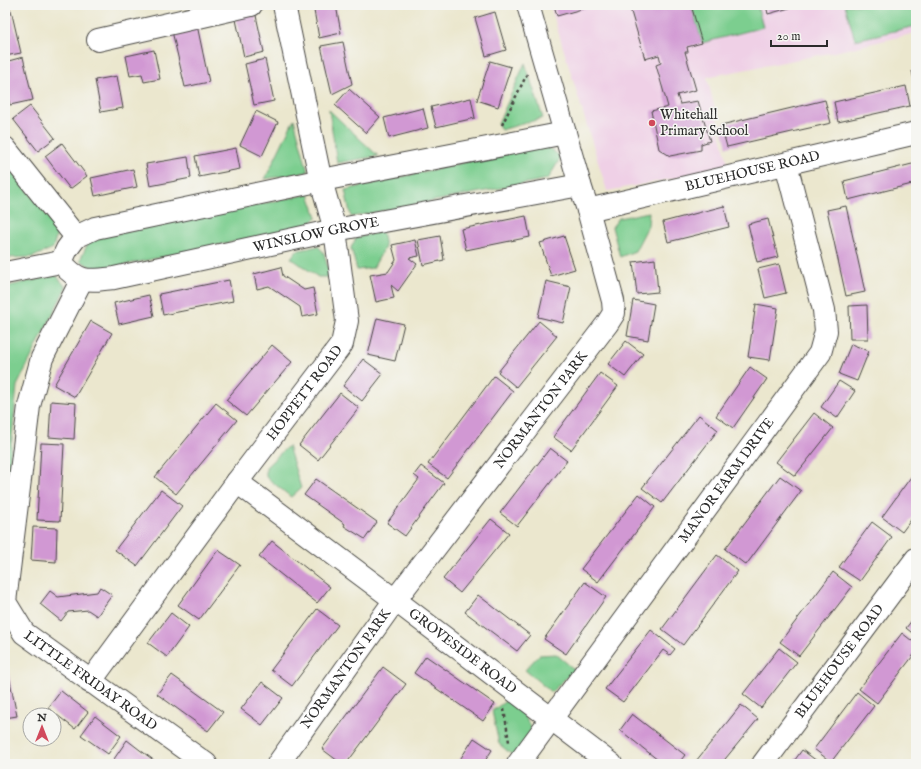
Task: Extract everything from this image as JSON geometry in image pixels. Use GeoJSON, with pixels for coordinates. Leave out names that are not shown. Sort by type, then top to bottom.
{"type":"FeatureCollection","features":[{"type":"Feature","properties":{"kind":"street"},"geometry":{"type":"LineString","coordinates":[[98,40],[251,5]]}},
{"type":"Feature","properties":{"kind":"street","name":"HOPPETT ROAD"},"geometry":{"type":"LineString","coordinates":[[90,682],[237,482],[342,344],[347,321],[335,230],[322,180],[284,5]]}},
{"type":"Feature","properties":{"kind":"street","name":"NORMANTON PARK"},"geometry":{"type":"LineString","coordinates":[[278,764],[395,600],[608,324],[614,313],[613,301],[588,210],[528,5]]}},
{"type":"Feature","properties":{"kind":"street","name":"BLUEHOUSE ROAD"},"geometry":{"type":"LineString","coordinates":[[588,210],[916,133]]}},
{"type":"Feature","properties":{"kind":"street"},"geometry":{"type":"LineString","coordinates":[[61,262],[67,249],[76,237],[96,228],[322,180],[565,134]]}},
{"type":"Feature","properties":{"kind":"street"},"geometry":{"type":"LineString","coordinates":[[5,148],[76,237]]}},
{"type":"Feature","properties":{"kind":"street","name":"MANOR FARM DRIVE"},"geometry":{"type":"LineString","coordinates":[[514,756],[552,720],[820,352],[826,331],[824,310],[786,164]]}},
{"type":"Feature","properties":{"kind":"street","name":"WINSLOW GROVE"},"geometry":{"type":"LineString","coordinates":[[82,279],[96,280],[114,278],[335,230],[580,185]]}},
{"type":"Feature","properties":{"kind":"street"},"geometry":{"type":"LineString","coordinates":[[61,262],[70,273],[82,279]]}},
{"type":"Feature","properties":{"kind":"street"},"geometry":{"type":"LineString","coordinates":[[5,273],[61,262]]}},
{"type":"Feature","properties":{"kind":"street","name":"LITTLE FRIDAY ROAD"},"geometry":{"type":"LineString","coordinates":[[82,279],[42,358],[29,406],[6,602],[24,633],[90,682],[206,764]]}},
{"type":"Feature","properties":{"kind":"street","name":"GROVESIDE ROAD"},"geometry":{"type":"LineString","coordinates":[[237,482],[611,764]]}},
{"type":"Feature","properties":{"kind":"street","name":"BLUEHOUSE ROAD"},"geometry":{"type":"LineString","coordinates":[[763,764],[916,559]]}},
{"type":"Feature","properties":{"kind":"path"},"geometry":{"type":"LineString","coordinates":[[491,148],[527,73]]}},
{"type":"Feature","properties":{"kind":"path"},"geometry":{"type":"LineString","coordinates":[[499,680],[514,756]]}},
{"type":"Feature","properties":{"kind":"shaded area","name":"Whitehall Primary School"},"geometry":{"type":"Polygon","coordinates":[[[550,5],[916,5],[916,33],[835,52],[707,77],[729,168],[607,191],[550,5]]]}},
{"type":"Feature","properties":{"kind":"green space"},"geometry":{"type":"Polygon","coordinates":[[[691,5],[757,5],[763,27],[702,43],[691,5]]]}},
{"type":"Feature","properties":{"kind":"green space"},"geometry":{"type":"Polygon","coordinates":[[[845,5],[916,5],[916,26],[855,40],[845,5]]]}},
{"type":"Feature","properties":{"kind":"green space"},"geometry":{"type":"Polygon","coordinates":[[[525,63],[543,118],[501,130],[498,124],[525,63]]]}},
{"type":"Feature","properties":{"kind":"green space"},"geometry":{"type":"Polygon","coordinates":[[[329,110],[378,156],[337,163],[329,110]]]}},
{"type":"Feature","properties":{"kind":"green space"},"geometry":{"type":"Polygon","coordinates":[[[294,119],[308,172],[265,179],[294,119]]]}},
{"type":"Feature","properties":{"kind":"green space"},"geometry":{"type":"Polygon","coordinates":[[[544,144],[561,157],[548,179],[351,217],[345,190],[544,144]]]}},
{"type":"Feature","properties":{"kind":"green space"},"geometry":{"type":"Polygon","coordinates":[[[5,161],[58,230],[53,248],[33,257],[5,258],[5,161]]]}},
{"type":"Feature","properties":{"kind":"green space"},"geometry":{"type":"Polygon","coordinates":[[[309,194],[317,217],[308,226],[96,271],[80,260],[90,239],[309,194]]]}},
{"type":"Feature","properties":{"kind":"green space"},"geometry":{"type":"Polygon","coordinates":[[[649,212],[648,226],[635,251],[620,257],[612,227],[619,218],[649,212]]]}},
{"type":"Feature","properties":{"kind":"green space"},"geometry":{"type":"Polygon","coordinates":[[[382,231],[385,247],[373,268],[357,270],[351,248],[356,238],[382,231]]]}},
{"type":"Feature","properties":{"kind":"green space"},"geometry":{"type":"Polygon","coordinates":[[[318,246],[324,253],[330,277],[318,277],[291,258],[296,251],[318,246]]]}},
{"type":"Feature","properties":{"kind":"green space"},"geometry":{"type":"Polygon","coordinates":[[[56,275],[66,287],[17,386],[5,511],[5,287],[56,275]]]}},
{"type":"Feature","properties":{"kind":"green space"},"geometry":{"type":"Polygon","coordinates":[[[288,446],[301,488],[291,497],[266,477],[266,467],[288,446]]]}},
{"type":"Feature","properties":{"kind":"green space"},"geometry":{"type":"Polygon","coordinates":[[[556,654],[575,670],[551,692],[525,670],[539,655],[556,654]]]}},
{"type":"Feature","properties":{"kind":"green space"},"geometry":{"type":"Polygon","coordinates":[[[507,700],[521,708],[533,733],[516,758],[499,744],[492,711],[507,700]]]}},
{"type":"Feature","properties":{"kind":"building"},"geometry":{"type":"Polygon","coordinates":[[[313,5],[336,5],[341,33],[319,38],[313,5]]]}},
{"type":"Feature","properties":{"kind":"building"},"geometry":{"type":"Polygon","coordinates":[[[472,5],[482,5],[473,8],[472,5]]]}},
{"type":"Feature","properties":{"kind":"building"},"geometry":{"type":"Polygon","coordinates":[[[554,5],[596,5],[557,16],[554,5]]]}},
{"type":"Feature","properties":{"kind":"building"},"geometry":{"type":"Polygon","coordinates":[[[629,5],[691,5],[702,43],[687,47],[688,52],[685,52],[696,90],[677,95],[680,104],[698,101],[710,141],[701,144],[701,150],[670,156],[659,149],[651,111],[668,107],[656,65],[661,63],[659,55],[645,59],[629,5]]]}},
{"type":"Feature","properties":{"kind":"building"},"geometry":{"type":"Polygon","coordinates":[[[766,5],[800,5],[768,14],[766,5]]]}},
{"type":"Feature","properties":{"kind":"building"},"geometry":{"type":"Polygon","coordinates":[[[11,10],[21,53],[5,56],[5,12],[11,10]]]}},
{"type":"Feature","properties":{"kind":"building"},"geometry":{"type":"Polygon","coordinates":[[[255,11],[264,52],[244,57],[235,15],[255,11]]]}},
{"type":"Feature","properties":{"kind":"building"},"geometry":{"type":"Polygon","coordinates":[[[495,12],[506,50],[486,56],[475,18],[495,12]]]}},
{"type":"Feature","properties":{"kind":"building"},"geometry":{"type":"Polygon","coordinates":[[[197,25],[209,82],[185,87],[172,31],[197,25]]]}},
{"type":"Feature","properties":{"kind":"building"},"geometry":{"type":"Polygon","coordinates":[[[343,42],[352,84],[332,94],[321,46],[343,42]]]}},
{"type":"Feature","properties":{"kind":"building"},"geometry":{"type":"Polygon","coordinates":[[[154,50],[160,79],[144,82],[142,74],[130,76],[126,56],[154,50]]]}},
{"type":"Feature","properties":{"kind":"building"},"geometry":{"type":"Polygon","coordinates":[[[23,57],[33,100],[10,105],[5,87],[5,62],[23,57]]]}},
{"type":"Feature","properties":{"kind":"building"},"geometry":{"type":"Polygon","coordinates":[[[265,59],[274,101],[254,105],[245,64],[265,59]]]}},
{"type":"Feature","properties":{"kind":"building"},"geometry":{"type":"Polygon","coordinates":[[[490,61],[511,67],[498,107],[477,100],[490,61]]]}},
{"type":"Feature","properties":{"kind":"building"},"geometry":{"type":"Polygon","coordinates":[[[912,71],[916,71],[916,85],[915,85],[912,71]]]}},
{"type":"Feature","properties":{"kind":"building"},"geometry":{"type":"Polygon","coordinates":[[[117,76],[123,108],[101,112],[95,80],[117,76]]]}},
{"type":"Feature","properties":{"kind":"building"},"geometry":{"type":"Polygon","coordinates":[[[906,86],[910,106],[838,122],[834,102],[906,86]]]}},
{"type":"Feature","properties":{"kind":"building"},"geometry":{"type":"Polygon","coordinates":[[[349,89],[380,117],[366,133],[335,105],[349,89]]]}},
{"type":"Feature","properties":{"kind":"building"},"geometry":{"type":"Polygon","coordinates":[[[471,98],[475,118],[436,127],[431,107],[471,98]]]}},
{"type":"Feature","properties":{"kind":"building"},"geometry":{"type":"Polygon","coordinates":[[[825,100],[831,123],[727,147],[721,125],[825,100]]]}},
{"type":"Feature","properties":{"kind":"building"},"geometry":{"type":"Polygon","coordinates":[[[30,106],[55,138],[38,151],[13,119],[30,106]]]}},
{"type":"Feature","properties":{"kind":"building"},"geometry":{"type":"Polygon","coordinates":[[[423,108],[428,128],[389,138],[384,118],[423,108]]]}},
{"type":"Feature","properties":{"kind":"building"},"geometry":{"type":"Polygon","coordinates":[[[256,111],[278,122],[262,156],[240,145],[256,111]]]}},
{"type":"Feature","properties":{"kind":"building"},"geometry":{"type":"Polygon","coordinates":[[[62,143],[87,176],[70,189],[45,156],[62,143]]]}},
{"type":"Feature","properties":{"kind":"building"},"geometry":{"type":"Polygon","coordinates":[[[236,148],[240,169],[199,177],[195,156],[236,148]]]}},
{"type":"Feature","properties":{"kind":"building"},"geometry":{"type":"Polygon","coordinates":[[[188,157],[191,178],[150,186],[146,164],[188,157]]]}},
{"type":"Feature","properties":{"kind":"building"},"geometry":{"type":"Polygon","coordinates":[[[916,163],[916,183],[848,200],[844,181],[916,163]]]}},
{"type":"Feature","properties":{"kind":"building"},"geometry":{"type":"Polygon","coordinates":[[[133,169],[137,187],[95,196],[91,178],[133,169]]]}},
{"type":"Feature","properties":{"kind":"building"},"geometry":{"type":"Polygon","coordinates":[[[724,206],[729,227],[668,242],[663,222],[724,206]]]}},
{"type":"Feature","properties":{"kind":"building"},"geometry":{"type":"Polygon","coordinates":[[[846,206],[865,292],[846,296],[827,210],[846,206]]]}},
{"type":"Feature","properties":{"kind":"building"},"geometry":{"type":"Polygon","coordinates":[[[526,216],[530,237],[466,250],[461,229],[526,216]]]}},
{"type":"Feature","properties":{"kind":"building"},"geometry":{"type":"Polygon","coordinates":[[[768,219],[778,257],[757,262],[748,224],[768,219]]]}},
{"type":"Feature","properties":{"kind":"building"},"geometry":{"type":"Polygon","coordinates":[[[440,236],[444,260],[423,265],[418,240],[440,236]]]}},
{"type":"Feature","properties":{"kind":"building"},"geometry":{"type":"Polygon","coordinates":[[[564,236],[575,269],[551,276],[540,243],[564,236]]]}},
{"type":"Feature","properties":{"kind":"building"},"geometry":{"type":"Polygon","coordinates":[[[415,240],[419,256],[409,258],[417,264],[398,291],[391,285],[394,298],[376,302],[370,275],[388,272],[396,260],[392,245],[415,240]]]}},
{"type":"Feature","properties":{"kind":"building"},"geometry":{"type":"Polygon","coordinates":[[[655,259],[658,292],[637,294],[633,262],[655,259]]]}},
{"type":"Feature","properties":{"kind":"building"},"geometry":{"type":"Polygon","coordinates":[[[779,264],[786,293],[765,298],[758,269],[779,264]]]}},
{"type":"Feature","properties":{"kind":"building"},"geometry":{"type":"Polygon","coordinates":[[[281,267],[283,276],[304,290],[313,288],[318,314],[302,317],[300,307],[269,286],[257,289],[254,274],[281,267]]]}},
{"type":"Feature","properties":{"kind":"building"},"geometry":{"type":"Polygon","coordinates":[[[229,280],[233,301],[163,315],[159,294],[229,280]]]}},
{"type":"Feature","properties":{"kind":"building"},"geometry":{"type":"Polygon","coordinates":[[[546,281],[571,287],[563,323],[538,317],[546,281]]]}},
{"type":"Feature","properties":{"kind":"building"},"geometry":{"type":"Polygon","coordinates":[[[149,295],[154,316],[119,324],[114,303],[149,295]]]}},
{"type":"Feature","properties":{"kind":"building"},"geometry":{"type":"Polygon","coordinates":[[[633,300],[654,304],[648,340],[627,336],[633,300]]]}},
{"type":"Feature","properties":{"kind":"building"},"geometry":{"type":"Polygon","coordinates":[[[756,304],[778,308],[770,360],[748,357],[756,304]]]}},
{"type":"Feature","properties":{"kind":"building"},"geometry":{"type":"Polygon","coordinates":[[[867,305],[868,339],[850,339],[849,306],[867,305]]]}},
{"type":"Feature","properties":{"kind":"building"},"geometry":{"type":"Polygon","coordinates":[[[377,318],[404,324],[395,361],[368,355],[377,318]]]}},
{"type":"Feature","properties":{"kind":"building"},"geometry":{"type":"Polygon","coordinates":[[[91,321],[112,333],[75,397],[54,385],[91,321]]]}},
{"type":"Feature","properties":{"kind":"building"},"geometry":{"type":"Polygon","coordinates":[[[539,321],[557,336],[516,387],[498,372],[539,321]]]}},
{"type":"Feature","properties":{"kind":"building"},"geometry":{"type":"Polygon","coordinates":[[[626,341],[643,354],[625,377],[608,364],[626,341]]]}},
{"type":"Feature","properties":{"kind":"building"},"geometry":{"type":"Polygon","coordinates":[[[851,344],[869,351],[857,381],[839,374],[851,344]]]}},
{"type":"Feature","properties":{"kind":"building"},"geometry":{"type":"Polygon","coordinates":[[[272,345],[292,362],[246,416],[226,400],[272,345]]]}},
{"type":"Feature","properties":{"kind":"building"},"geometry":{"type":"Polygon","coordinates":[[[363,359],[383,374],[362,401],[343,386],[363,359]]]}},
{"type":"Feature","properties":{"kind":"building"},"geometry":{"type":"Polygon","coordinates":[[[750,367],[767,379],[733,428],[716,416],[750,367]]]}},
{"type":"Feature","properties":{"kind":"building"},"geometry":{"type":"Polygon","coordinates":[[[600,373],[618,386],[571,450],[553,437],[600,373]]]}},
{"type":"Feature","properties":{"kind":"building"},"geometry":{"type":"Polygon","coordinates":[[[494,376],[513,391],[447,478],[428,464],[494,376]]]}},
{"type":"Feature","properties":{"kind":"building"},"geometry":{"type":"Polygon","coordinates":[[[839,381],[855,391],[837,418],[821,407],[839,381]]]}},
{"type":"Feature","properties":{"kind":"building"},"geometry":{"type":"Polygon","coordinates":[[[340,393],[359,408],[318,460],[299,445],[340,393]]]}},
{"type":"Feature","properties":{"kind":"building"},"geometry":{"type":"Polygon","coordinates":[[[51,401],[76,403],[74,439],[49,437],[51,401]]]}},
{"type":"Feature","properties":{"kind":"building"},"geometry":{"type":"Polygon","coordinates":[[[216,403],[237,420],[176,494],[155,477],[216,403]]]}},
{"type":"Feature","properties":{"kind":"building"},"geometry":{"type":"Polygon","coordinates":[[[814,413],[833,428],[795,476],[776,462],[814,413]]]}},
{"type":"Feature","properties":{"kind":"building"},"geometry":{"type":"Polygon","coordinates":[[[699,415],[718,430],[662,503],[642,488],[699,415]]]}},
{"type":"Feature","properties":{"kind":"building"},"geometry":{"type":"Polygon","coordinates":[[[41,443],[64,444],[60,521],[37,520],[41,443]]]}},
{"type":"Feature","properties":{"kind":"building"},"geometry":{"type":"Polygon","coordinates":[[[550,448],[567,461],[517,526],[500,513],[550,448]]]}},
{"type":"Feature","properties":{"kind":"building"},"geometry":{"type":"Polygon","coordinates":[[[421,466],[444,483],[405,536],[387,523],[419,479],[414,475],[421,466]]]}},
{"type":"Feature","properties":{"kind":"building"},"geometry":{"type":"Polygon","coordinates":[[[916,470],[916,513],[902,532],[882,517],[916,470]]]}},
{"type":"Feature","properties":{"kind":"building"},"geometry":{"type":"Polygon","coordinates":[[[780,476],[801,491],[746,565],[725,549],[780,476]]]}},
{"type":"Feature","properties":{"kind":"building"},"geometry":{"type":"Polygon","coordinates":[[[316,479],[377,522],[365,539],[344,526],[345,524],[304,495],[316,479]]]}},
{"type":"Feature","properties":{"kind":"building"},"geometry":{"type":"Polygon","coordinates":[[[161,490],[182,506],[137,566],[115,550],[161,490]]]}},
{"type":"Feature","properties":{"kind":"building"},"geometry":{"type":"Polygon","coordinates":[[[639,494],[655,507],[598,582],[581,569],[639,494]]]}},
{"type":"Feature","properties":{"kind":"building"},"geometry":{"type":"Polygon","coordinates":[[[491,519],[509,533],[460,593],[443,579],[491,519]]]}},
{"type":"Feature","properties":{"kind":"building"},"geometry":{"type":"Polygon","coordinates":[[[872,522],[892,537],[860,581],[839,567],[872,522]]]}},
{"type":"Feature","properties":{"kind":"building"},"geometry":{"type":"Polygon","coordinates":[[[33,527],[57,528],[56,562],[31,560],[33,527]]]}},
{"type":"Feature","properties":{"kind":"building"},"geometry":{"type":"Polygon","coordinates":[[[272,541],[330,587],[317,603],[259,557],[272,541]]]}},
{"type":"Feature","properties":{"kind":"building"},"geometry":{"type":"Polygon","coordinates":[[[218,550],[240,565],[199,620],[178,605],[218,550]]]}},
{"type":"Feature","properties":{"kind":"building"},"geometry":{"type":"Polygon","coordinates":[[[717,555],[738,571],[683,645],[662,629],[717,555]]]}},
{"type":"Feature","properties":{"kind":"building"},"geometry":{"type":"Polygon","coordinates":[[[833,572],[852,587],[799,656],[780,642],[833,572]]]}},
{"type":"Feature","properties":{"kind":"building"},"geometry":{"type":"Polygon","coordinates":[[[585,582],[606,597],[566,654],[544,639],[585,582]]]}},
{"type":"Feature","properties":{"kind":"building"},"geometry":{"type":"Polygon","coordinates":[[[100,587],[112,595],[97,616],[88,610],[68,612],[61,621],[40,604],[50,591],[58,597],[97,592],[100,587]]]}},
{"type":"Feature","properties":{"kind":"building"},"geometry":{"type":"Polygon","coordinates":[[[478,595],[530,635],[517,651],[465,612],[478,595]]]}},
{"type":"Feature","properties":{"kind":"building"},"geometry":{"type":"Polygon","coordinates":[[[317,609],[338,625],[292,686],[271,670],[317,609]]]}},
{"type":"Feature","properties":{"kind":"building"},"geometry":{"type":"Polygon","coordinates":[[[171,613],[189,627],[167,657],[148,643],[171,613]]]}},
{"type":"Feature","properties":{"kind":"building"},"geometry":{"type":"Polygon","coordinates":[[[916,615],[916,636],[906,628],[916,615]]]}},
{"type":"Feature","properties":{"kind":"building"},"geometry":{"type":"Polygon","coordinates":[[[651,630],[675,649],[670,655],[663,650],[623,702],[605,689],[651,630]]]}},
{"type":"Feature","properties":{"kind":"building"},"geometry":{"type":"Polygon","coordinates":[[[902,633],[916,644],[916,652],[877,703],[859,689],[902,633]]]}},
{"type":"Feature","properties":{"kind":"building"},"geometry":{"type":"Polygon","coordinates":[[[779,648],[797,662],[761,708],[743,694],[779,648]]]}},
{"type":"Feature","properties":{"kind":"building"},"geometry":{"type":"Polygon","coordinates":[[[426,656],[495,704],[483,721],[414,673],[426,656]]]}},
{"type":"Feature","properties":{"kind":"building"},"geometry":{"type":"Polygon","coordinates":[[[6,661],[17,716],[5,718],[5,662],[6,661]]]}},
{"type":"Feature","properties":{"kind":"building"},"geometry":{"type":"Polygon","coordinates":[[[383,667],[406,684],[346,764],[342,764],[322,749],[383,667]]]}},
{"type":"Feature","properties":{"kind":"building"},"geometry":{"type":"Polygon","coordinates":[[[172,675],[223,712],[208,731],[157,694],[172,675]]]}},
{"type":"Feature","properties":{"kind":"building"},"geometry":{"type":"Polygon","coordinates":[[[262,682],[283,698],[262,725],[241,709],[262,682]]]}},
{"type":"Feature","properties":{"kind":"building"},"geometry":{"type":"Polygon","coordinates":[[[61,691],[88,712],[75,729],[62,719],[62,707],[49,707],[61,691]]]}},
{"type":"Feature","properties":{"kind":"building"},"geometry":{"type":"Polygon","coordinates":[[[857,692],[874,706],[831,762],[814,749],[857,692]]]}},
{"type":"Feature","properties":{"kind":"building"},"geometry":{"type":"Polygon","coordinates":[[[741,705],[758,719],[721,764],[700,764],[696,761],[741,705]]]}},
{"type":"Feature","properties":{"kind":"building"},"geometry":{"type":"Polygon","coordinates":[[[632,714],[685,755],[678,764],[663,764],[620,730],[632,714]]]}},
{"type":"Feature","properties":{"kind":"building"},"geometry":{"type":"Polygon","coordinates":[[[95,716],[121,736],[108,754],[81,735],[95,716]]]}},
{"type":"Feature","properties":{"kind":"building"},"geometry":{"type":"Polygon","coordinates":[[[474,738],[492,750],[483,764],[457,764],[474,738]]]}},
{"type":"Feature","properties":{"kind":"building"},"geometry":{"type":"Polygon","coordinates":[[[127,740],[159,764],[121,764],[114,759],[127,740]]]}},
{"type":"Feature","properties":{"kind":"building"},"geometry":{"type":"Polygon","coordinates":[[[802,750],[821,764],[792,764],[802,750]]]}},
{"type":"Feature","properties":{"kind":"place","name":"Whitehall Primary School"},"geometry":{"type":"Point","coordinates":[652,123]}}]}
